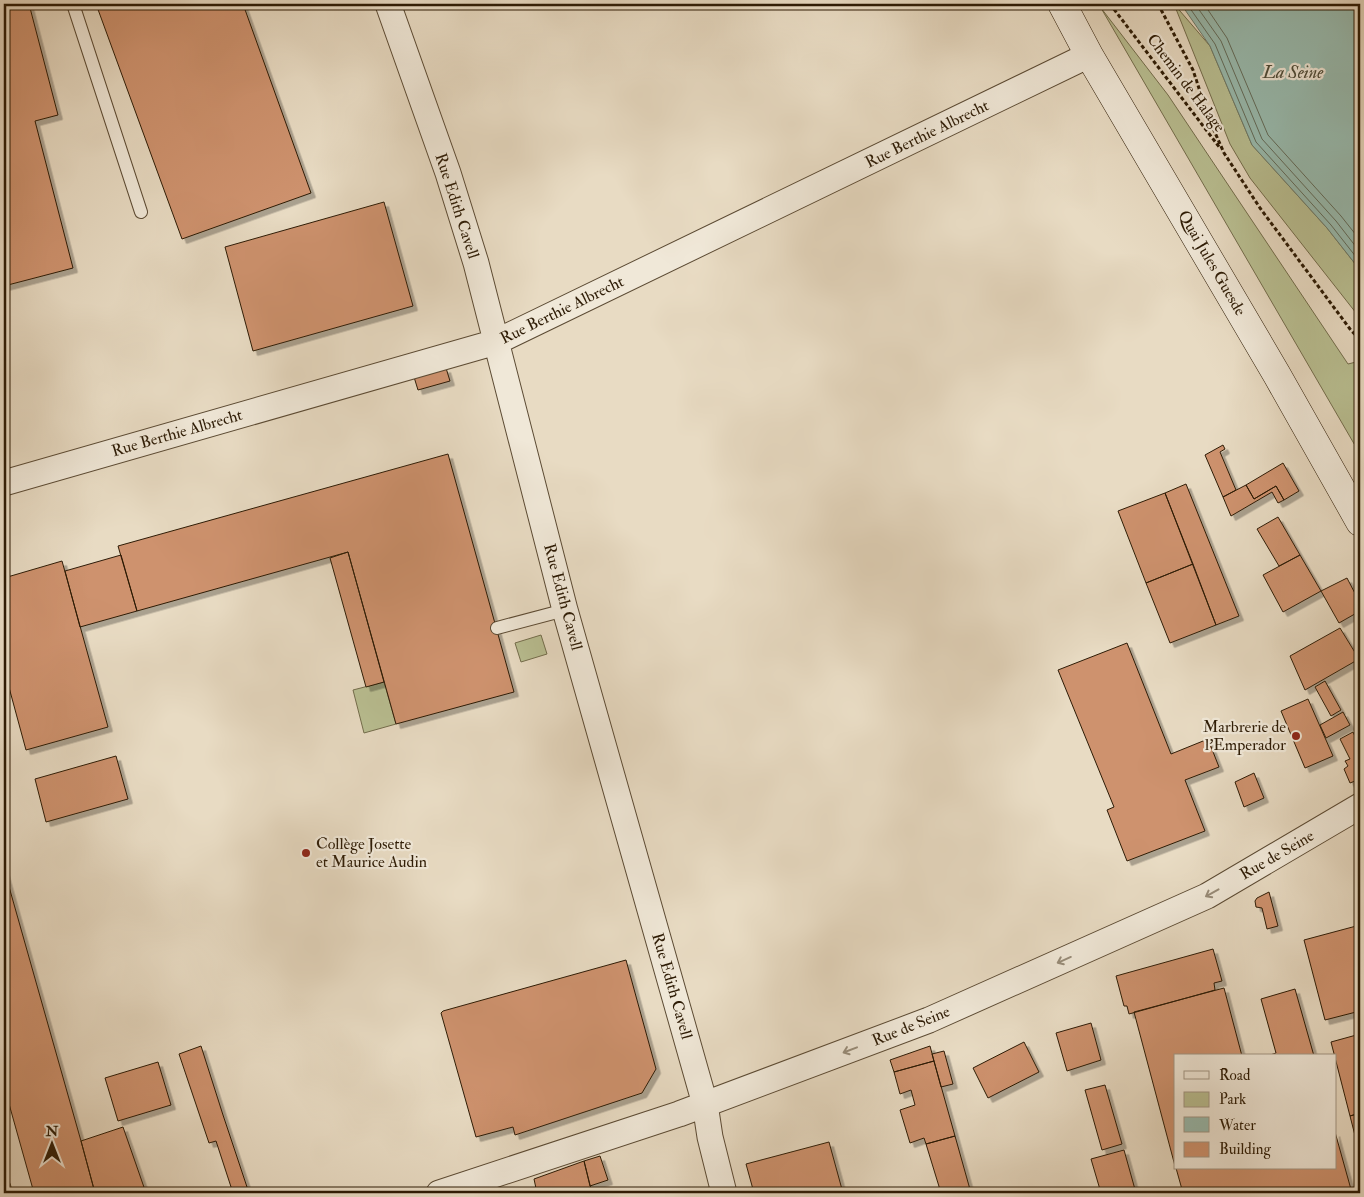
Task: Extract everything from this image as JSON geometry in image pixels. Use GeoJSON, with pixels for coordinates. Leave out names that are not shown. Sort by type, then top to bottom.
{"type":"FeatureCollection","features":[{"type":"Feature","properties":{"kind":"main road","name":"Quai Jules Guesde"},"geometry":{"type":"LineString","coordinates":[[1062,4],[1089,55],[1277,375],[1360,522]]}},
{"type":"Feature","properties":{"kind":"street","name":"Rue Edith Cavell"},"geometry":{"type":"LineString","coordinates":[[388,4],[448,173],[478,272],[565,610],[705,1104],[710,1137],[724,1193]]}},
{"type":"Feature","properties":{"kind":"street","name":"Rue Berthie Albrecht"},"geometry":{"type":"LineString","coordinates":[[4,483],[496,342],[1089,55]]}},
{"type":"Feature","properties":{"kind":"street","name":"Rue de Seine"},"geometry":{"type":"LineString","coordinates":[[439,1193],[680,1114],[929,1020],[1207,896],[1360,806]]}},
{"type":"Feature","properties":{"kind":"lane"},"geometry":{"type":"LineString","coordinates":[[73,4],[141,212]]}},
{"type":"Feature","properties":{"kind":"lane"},"geometry":{"type":"LineString","coordinates":[[496,628],[565,610]]}},
{"type":"Feature","properties":{"kind":"lane"},"geometry":{"type":"LineString","coordinates":[[4,1186],[6,1193]]}},
{"type":"Feature","properties":{"kind":"path","name":"Chemin de Halage"},"geometry":{"type":"LineString","coordinates":[[1110,4],[1224,153]]}},
{"type":"Feature","properties":{"kind":"path"},"geometry":{"type":"LineString","coordinates":[[1158,4],[1193,70],[1209,119],[1224,153],[1260,208],[1360,340]]}},
{"type":"Feature","properties":{"kind":"path"},"geometry":{"type":"LineString","coordinates":[[4,794],[8,809]]}},
{"type":"Feature","properties":{"kind":"green space"},"geometry":{"type":"Polygon","coordinates":[[[1174,4],[1210,46],[1252,145],[1327,228],[1360,270],[1360,318],[1250,178],[1230,144],[1174,4]]]}},
{"type":"Feature","properties":{"kind":"green space"},"geometry":{"type":"Polygon","coordinates":[[[1101,8],[1168,95],[1348,364],[1360,361],[1360,454],[1101,8]]]}},
{"type":"Feature","properties":{"kind":"green space"},"geometry":{"type":"Polygon","coordinates":[[[541,635],[547,654],[521,662],[515,643],[541,635]]]}},
{"type":"Feature","properties":{"kind":"green space"},"geometry":{"type":"Polygon","coordinates":[[[384,682],[396,724],[364,733],[353,690],[384,682]]]}},
{"type":"Feature","properties":{"kind":"water","name":"La Seine"},"geometry":{"type":"Polygon","coordinates":[[[1181,4],[1360,4],[1360,270],[1327,228],[1252,145],[1210,46],[1181,4]]]}},
{"type":"Feature","properties":{"kind":"building"},"geometry":{"type":"Polygon","coordinates":[[[4,4],[29,4],[58,115],[35,121],[73,268],[4,286],[4,4]]]}},
{"type":"Feature","properties":{"kind":"building"},"geometry":{"type":"Polygon","coordinates":[[[96,4],[243,4],[311,193],[182,239],[96,4]]]}},
{"type":"Feature","properties":{"kind":"building"},"geometry":{"type":"Polygon","coordinates":[[[384,202],[413,306],[253,351],[225,247],[384,202]]]}},
{"type":"Feature","properties":{"kind":"building"},"geometry":{"type":"Polygon","coordinates":[[[446,368],[450,381],[418,390],[414,377],[446,368]]]}},
{"type":"Feature","properties":{"kind":"building"},"geometry":{"type":"Polygon","coordinates":[[[1223,445],[1225,449],[1220,452],[1236,490],[1223,497],[1205,455],[1223,445]]]}},
{"type":"Feature","properties":{"kind":"building"},"geometry":{"type":"Polygon","coordinates":[[[448,454],[514,692],[396,724],[348,552],[137,611],[118,546],[448,454]]]}},
{"type":"Feature","properties":{"kind":"building"},"geometry":{"type":"Polygon","coordinates":[[[1283,463],[1299,491],[1284,500],[1276,486],[1254,499],[1246,485],[1283,463]]]}},
{"type":"Feature","properties":{"kind":"building"},"geometry":{"type":"Polygon","coordinates":[[[1186,484],[1239,616],[1216,625],[1165,493],[1186,484]]]}},
{"type":"Feature","properties":{"kind":"building"},"geometry":{"type":"Polygon","coordinates":[[[1246,485],[1254,499],[1276,486],[1284,500],[1278,503],[1272,492],[1231,516],[1223,497],[1246,485]]]}},
{"type":"Feature","properties":{"kind":"building"},"geometry":{"type":"Polygon","coordinates":[[[1165,493],[1193,564],[1146,583],[1118,511],[1165,493]]]}},
{"type":"Feature","properties":{"kind":"building"},"geometry":{"type":"Polygon","coordinates":[[[1278,517],[1300,555],[1279,566],[1257,529],[1278,517]]]}},
{"type":"Feature","properties":{"kind":"building"},"geometry":{"type":"Polygon","coordinates":[[[348,552],[384,682],[366,687],[330,558],[348,552]]]}},
{"type":"Feature","properties":{"kind":"building"},"geometry":{"type":"Polygon","coordinates":[[[121,555],[137,611],[80,627],[65,571],[121,555]]]}},
{"type":"Feature","properties":{"kind":"building"},"geometry":{"type":"Polygon","coordinates":[[[1300,555],[1321,591],[1283,612],[1263,575],[1300,555]]]}},
{"type":"Feature","properties":{"kind":"building"},"geometry":{"type":"Polygon","coordinates":[[[62,561],[108,727],[26,750],[4,669],[4,578],[62,561]]]}},
{"type":"Feature","properties":{"kind":"building"},"geometry":{"type":"Polygon","coordinates":[[[1193,564],[1216,625],[1170,643],[1146,583],[1193,564]]]}},
{"type":"Feature","properties":{"kind":"building"},"geometry":{"type":"Polygon","coordinates":[[[1347,578],[1360,603],[1360,611],[1339,623],[1321,591],[1347,578]]]}},
{"type":"Feature","properties":{"kind":"building"},"geometry":{"type":"Polygon","coordinates":[[[1340,628],[1359,659],[1305,690],[1290,656],[1340,628]]]}},
{"type":"Feature","properties":{"kind":"building"},"geometry":{"type":"Polygon","coordinates":[[[1127,643],[1171,754],[1208,739],[1219,767],[1185,780],[1205,831],[1127,861],[1107,810],[1114,807],[1058,670],[1127,643]]]}},
{"type":"Feature","properties":{"kind":"building"},"geometry":{"type":"Polygon","coordinates":[[[1325,681],[1341,710],[1331,716],[1315,687],[1325,681]]]}},
{"type":"Feature","properties":{"kind":"building"},"geometry":{"type":"Polygon","coordinates":[[[1308,699],[1333,756],[1305,768],[1281,711],[1308,699]]]}},
{"type":"Feature","properties":{"kind":"building"},"geometry":{"type":"Polygon","coordinates":[[[1343,712],[1350,725],[1326,738],[1320,725],[1343,712]]]}},
{"type":"Feature","properties":{"kind":"building"},"geometry":{"type":"Polygon","coordinates":[[[1353,732],[1360,747],[1360,779],[1350,783],[1344,769],[1348,766],[1345,761],[1350,759],[1340,739],[1353,732]]]}},
{"type":"Feature","properties":{"kind":"building"},"geometry":{"type":"Polygon","coordinates":[[[116,756],[128,799],[46,822],[35,779],[116,756]]]}},
{"type":"Feature","properties":{"kind":"building"},"geometry":{"type":"Polygon","coordinates":[[[1254,773],[1264,798],[1244,807],[1235,782],[1254,773]]]}},
{"type":"Feature","properties":{"kind":"building"},"geometry":{"type":"Polygon","coordinates":[[[4,869],[95,1193],[34,1193],[4,1086],[4,869]]]}},
{"type":"Feature","properties":{"kind":"building"},"geometry":{"type":"Polygon","coordinates":[[[1269,892],[1278,926],[1267,929],[1262,908],[1256,907],[1255,901],[1269,892]]]}},
{"type":"Feature","properties":{"kind":"building"},"geometry":{"type":"Polygon","coordinates":[[[1360,925],[1360,1011],[1325,1020],[1304,940],[1360,925]]]}},
{"type":"Feature","properties":{"kind":"building"},"geometry":{"type":"Polygon","coordinates":[[[1213,949],[1222,981],[1214,983],[1215,990],[1129,1014],[1127,1006],[1124,1006],[1116,976],[1213,949]]]}},
{"type":"Feature","properties":{"kind":"building"},"geometry":{"type":"Polygon","coordinates":[[[626,960],[656,1069],[642,1093],[515,1135],[513,1127],[476,1137],[441,1013],[626,960]]]}},
{"type":"Feature","properties":{"kind":"building"},"geometry":{"type":"Polygon","coordinates":[[[1224,988],[1241,1054],[1174,1054],[1174,1162],[1134,1012],[1224,988]]]}},
{"type":"Feature","properties":{"kind":"building"},"geometry":{"type":"Polygon","coordinates":[[[1295,989],[1313,1054],[1273,1054],[1276,1053],[1261,999],[1295,989]]]}},
{"type":"Feature","properties":{"kind":"building"},"geometry":{"type":"Polygon","coordinates":[[[1091,1023],[1101,1060],[1067,1071],[1056,1033],[1091,1023]]]}},
{"type":"Feature","properties":{"kind":"building"},"geometry":{"type":"Polygon","coordinates":[[[1360,1034],[1360,1113],[1350,1116],[1336,1061],[1336,1054],[1334,1054],[1331,1042],[1360,1034]]]}},
{"type":"Feature","properties":{"kind":"building"},"geometry":{"type":"Polygon","coordinates":[[[1024,1042],[1039,1072],[988,1098],[973,1068],[1024,1042]]]}},
{"type":"Feature","properties":{"kind":"building"},"geometry":{"type":"Polygon","coordinates":[[[201,1046],[249,1193],[233,1193],[216,1141],[209,1143],[179,1054],[201,1046]]]}},
{"type":"Feature","properties":{"kind":"building"},"geometry":{"type":"Polygon","coordinates":[[[930,1046],[934,1061],[894,1072],[890,1060],[930,1046]]]}},
{"type":"Feature","properties":{"kind":"building"},"geometry":{"type":"Polygon","coordinates":[[[944,1051],[953,1084],[941,1087],[932,1054],[944,1051]]]}},
{"type":"Feature","properties":{"kind":"building"},"geometry":{"type":"Polygon","coordinates":[[[934,1061],[955,1136],[926,1144],[924,1138],[910,1143],[900,1110],[915,1105],[911,1090],[900,1094],[894,1072],[934,1061]]]}},
{"type":"Feature","properties":{"kind":"building"},"geometry":{"type":"Polygon","coordinates":[[[158,1062],[171,1105],[118,1121],[105,1078],[158,1062]]]}},
{"type":"Feature","properties":{"kind":"building"},"geometry":{"type":"Polygon","coordinates":[[[1105,1085],[1122,1144],[1102,1150],[1085,1090],[1105,1085]]]}},
{"type":"Feature","properties":{"kind":"building"},"geometry":{"type":"Polygon","coordinates":[[[1360,1113],[1360,1155],[1350,1116],[1360,1113]]]}},
{"type":"Feature","properties":{"kind":"building"},"geometry":{"type":"Polygon","coordinates":[[[123,1127],[146,1193],[95,1193],[81,1141],[123,1127]]]}},
{"type":"Feature","properties":{"kind":"building"},"geometry":{"type":"Polygon","coordinates":[[[955,1136],[971,1193],[941,1193],[926,1144],[955,1136]]]}},
{"type":"Feature","properties":{"kind":"building"},"geometry":{"type":"Polygon","coordinates":[[[1336,1136],[1352,1193],[1183,1193],[1177,1170],[1336,1170],[1336,1136]]]}},
{"type":"Feature","properties":{"kind":"building"},"geometry":{"type":"Polygon","coordinates":[[[829,1142],[843,1193],[754,1193],[746,1164],[829,1142]]]}},
{"type":"Feature","properties":{"kind":"building"},"geometry":{"type":"Polygon","coordinates":[[[1124,1150],[1136,1193],[1101,1193],[1091,1159],[1124,1150]]]}},
{"type":"Feature","properties":{"kind":"building"},"geometry":{"type":"Polygon","coordinates":[[[600,1156],[608,1180],[590,1186],[584,1161],[600,1156]]]}},
{"type":"Feature","properties":{"kind":"building"},"geometry":{"type":"Polygon","coordinates":[[[584,1161],[592,1193],[537,1193],[534,1179],[584,1161]]]}},
{"type":"Feature","properties":{"kind":"place","name":"Marbrerie de l'Emperador"},"geometry":{"type":"Point","coordinates":[1296,736]}},
{"type":"Feature","properties":{"kind":"place","name":"Collège Josette et Maurice Audin"},"geometry":{"type":"Point","coordinates":[306,853]}}]}
